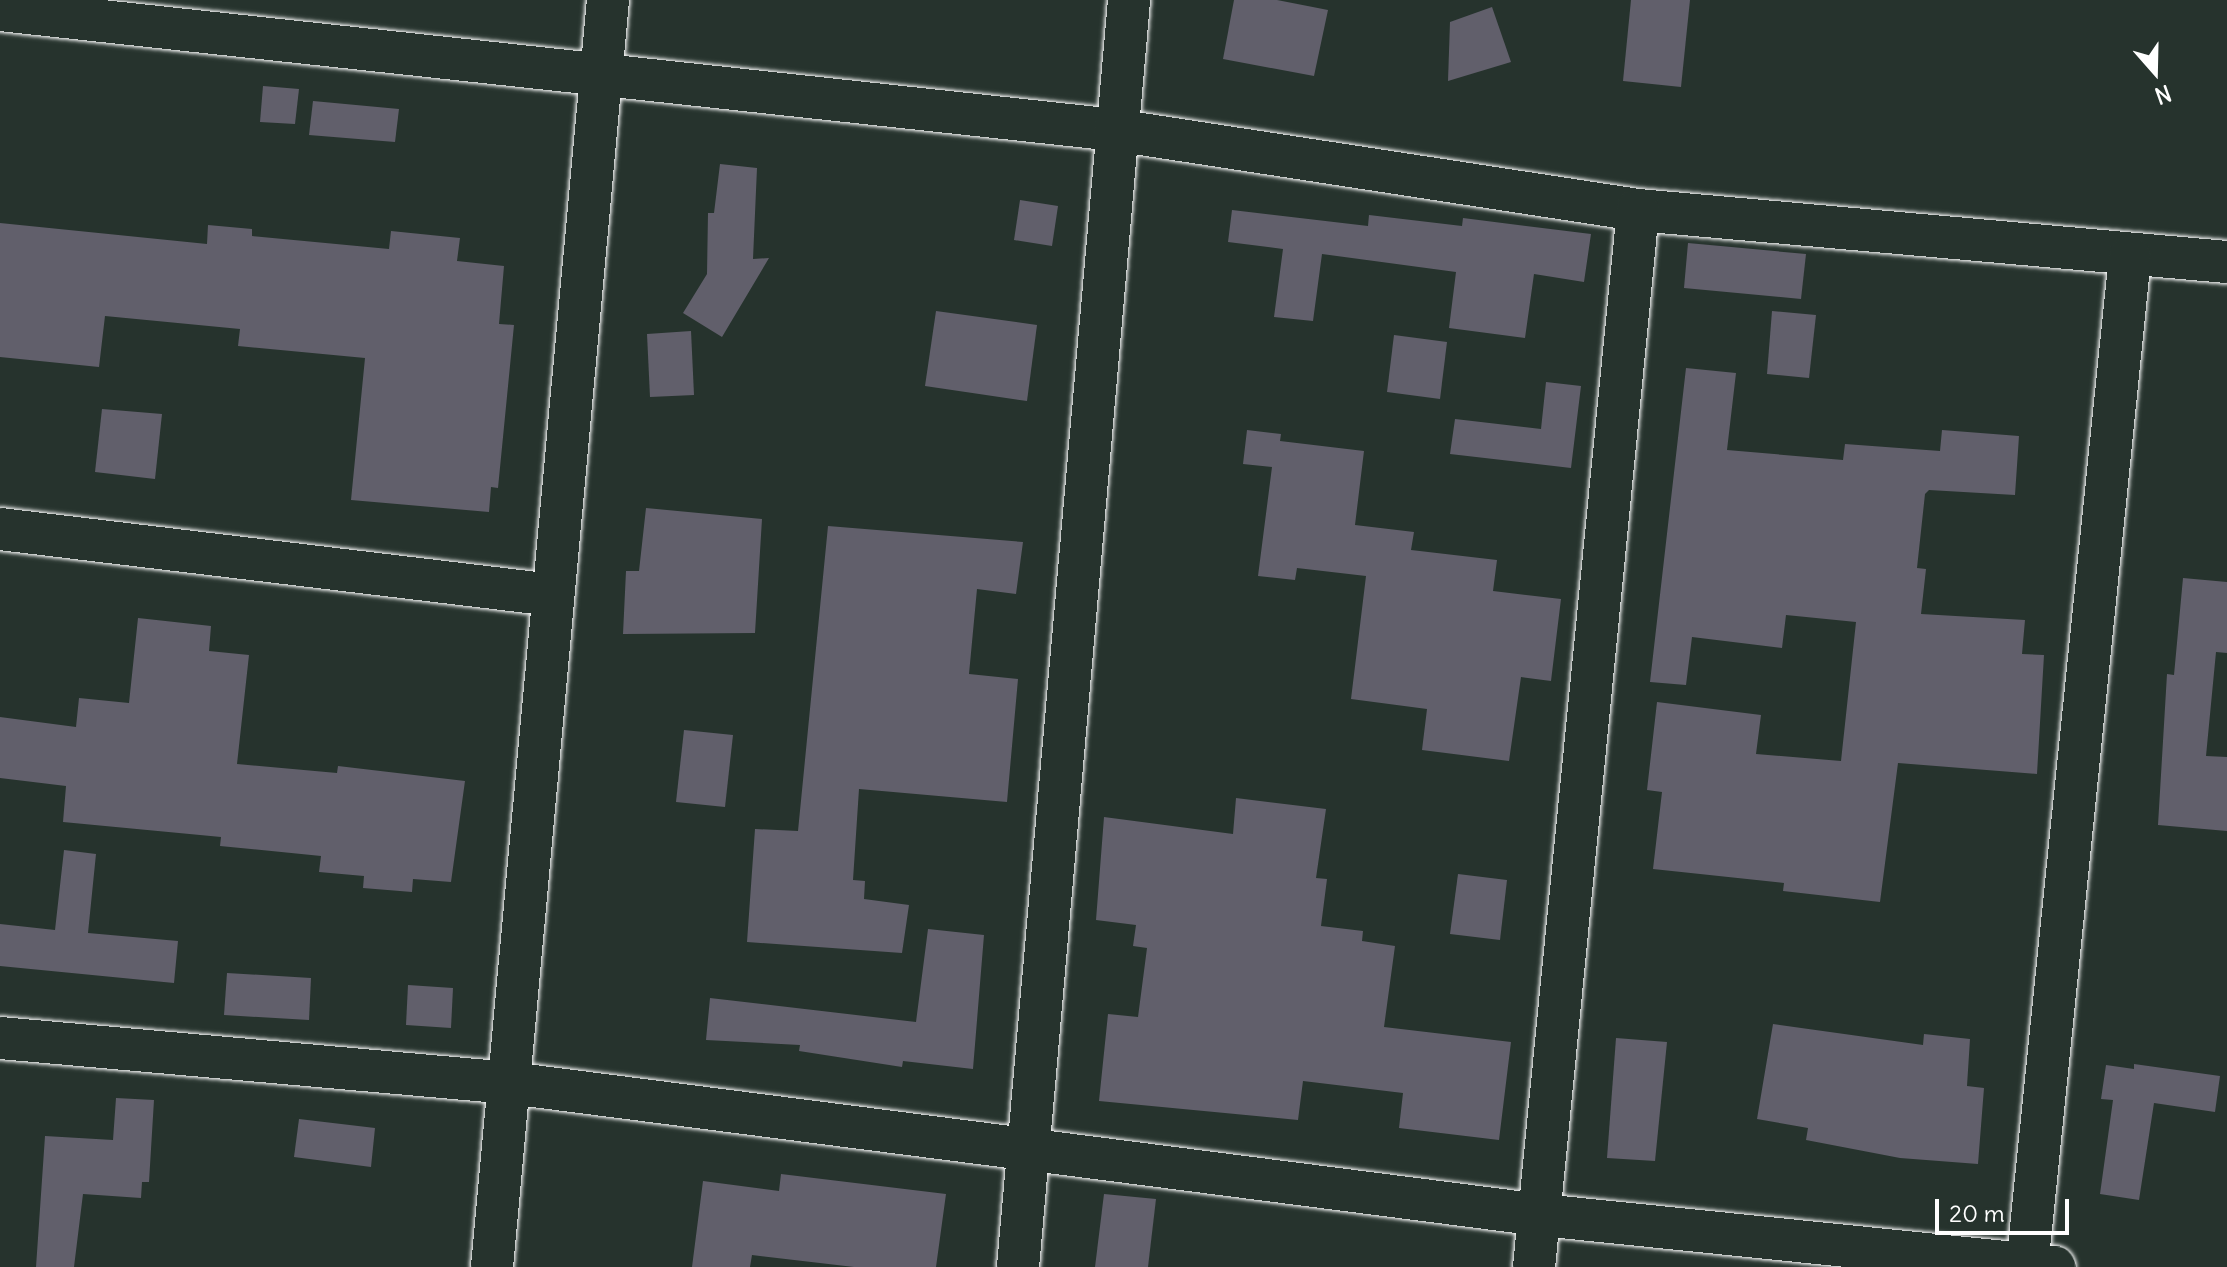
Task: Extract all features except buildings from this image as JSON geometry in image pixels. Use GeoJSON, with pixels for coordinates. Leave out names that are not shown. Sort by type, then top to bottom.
{"type":"FeatureCollection","features":[{"type":"Feature","properties":{"kind":"street"},"geometry":{"type":"LineString","coordinates":[[492,1267],[608,0]]}},
{"type":"Feature","properties":{"kind":"street"},"geometry":{"type":"LineString","coordinates":[[1018,1267],[1115,130],[1129,0]]}},
{"type":"Feature","properties":{"kind":"street"},"geometry":{"type":"LineString","coordinates":[[0,10],[67,9],[1115,130],[1638,210],[2130,257],[2227,262]]}},
{"type":"Feature","properties":{"kind":"street"},"geometry":{"type":"LineString","coordinates":[[1534,1267],[1638,210]]}},
{"type":"Feature","properties":{"kind":"street"},"geometry":{"type":"LineString","coordinates":[[0,1038],[510,1083],[1541,1215],[2036,1266],[2130,257]]}},
{"type":"Feature","properties":{"kind":"street"},"geometry":{"type":"LineString","coordinates":[[0,529],[553,595]]}}]}
